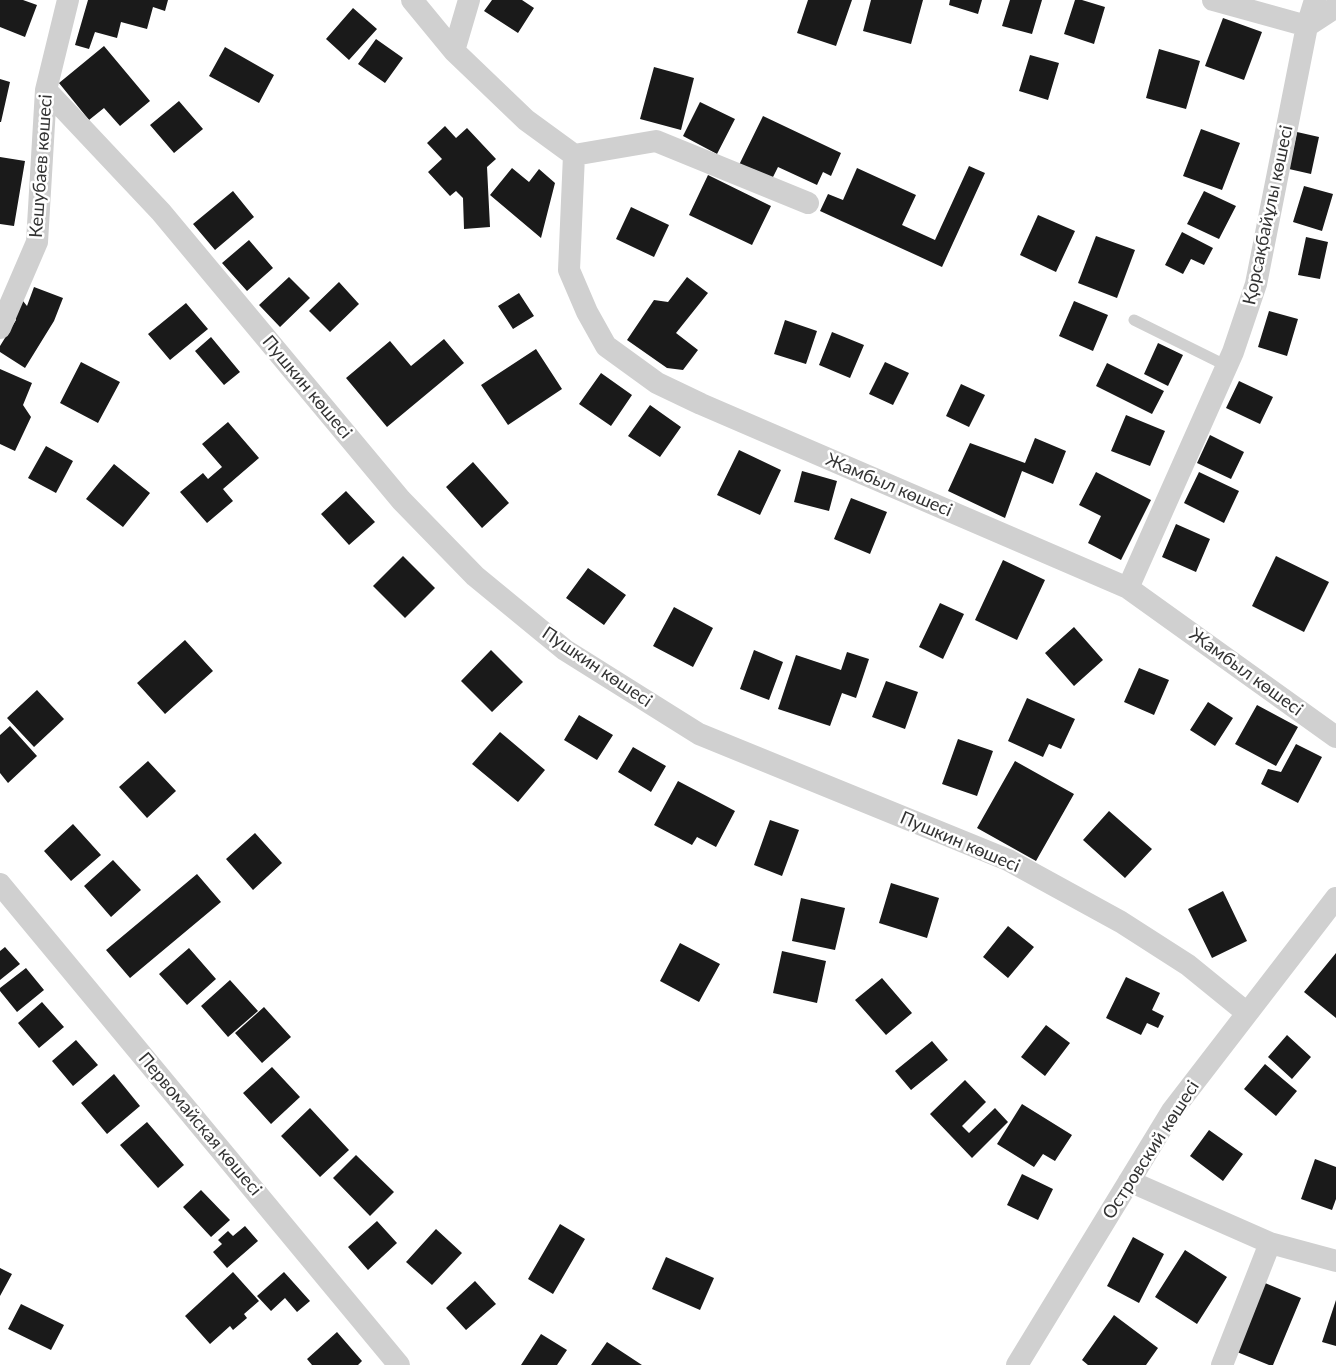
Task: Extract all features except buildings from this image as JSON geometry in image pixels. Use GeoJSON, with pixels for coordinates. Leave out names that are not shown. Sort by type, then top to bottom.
{"type":"FeatureCollection","features":[{"type":"Feature","properties":{"kind":"street","name":"Кешубаев көшесі"},"geometry":{"type":"LineString","coordinates":[[0,328],[37,242],[46,90],[68,0]]}},
{"type":"Feature","properties":{"kind":"street"},"geometry":{"type":"LineString","coordinates":[[412,0],[454,51],[526,120],[574,155],[656,141],[808,203]]}},
{"type":"Feature","properties":{"kind":"street"},"geometry":{"type":"LineString","coordinates":[[454,51],[469,0]]}},
{"type":"Feature","properties":{"kind":"street"},"geometry":{"type":"LineString","coordinates":[[1214,0],[1307,26],[1336,8]]}},
{"type":"Feature","properties":{"kind":"street","name":"Қорсақбайұлы көшесі"},"geometry":{"type":"LineString","coordinates":[[1128,588],[1227,366],[1256,284],[1307,26],[1315,0]]}},
{"type":"Feature","properties":{"kind":"street","name":"Пушкин көшесі"},"geometry":{"type":"LineString","coordinates":[[46,90],[161,212],[401,500],[475,576],[565,650],[699,734],[1008,860],[1121,922],[1188,965],[1247,1014]]}},
{"type":"Feature","properties":{"kind":"street","name":"Жамбыл көшесі"},"geometry":{"type":"LineString","coordinates":[[574,155],[568,270],[587,312],[606,346],[656,382],[701,404],[1128,588],[1336,737]]}},
{"type":"Feature","properties":{"kind":"street","name":"Первомайская көшесі"},"geometry":{"type":"LineString","coordinates":[[0,884],[399,1365]]}},
{"type":"Feature","properties":{"kind":"street","name":"Островский көшесі"},"geometry":{"type":"LineString","coordinates":[[1017,1365],[1172,1111],[1336,898]]}},
{"type":"Feature","properties":{"kind":"street"},"geometry":{"type":"LineString","coordinates":[[1129,1181],[1270,1243],[1336,1261]]}},
{"type":"Feature","properties":{"kind":"street"},"geometry":{"type":"LineString","coordinates":[[1222,1365],[1270,1243]]}},
{"type":"Feature","properties":{"kind":"lane"},"geometry":{"type":"LineString","coordinates":[[1134,320],[1227,366]]}}]}
